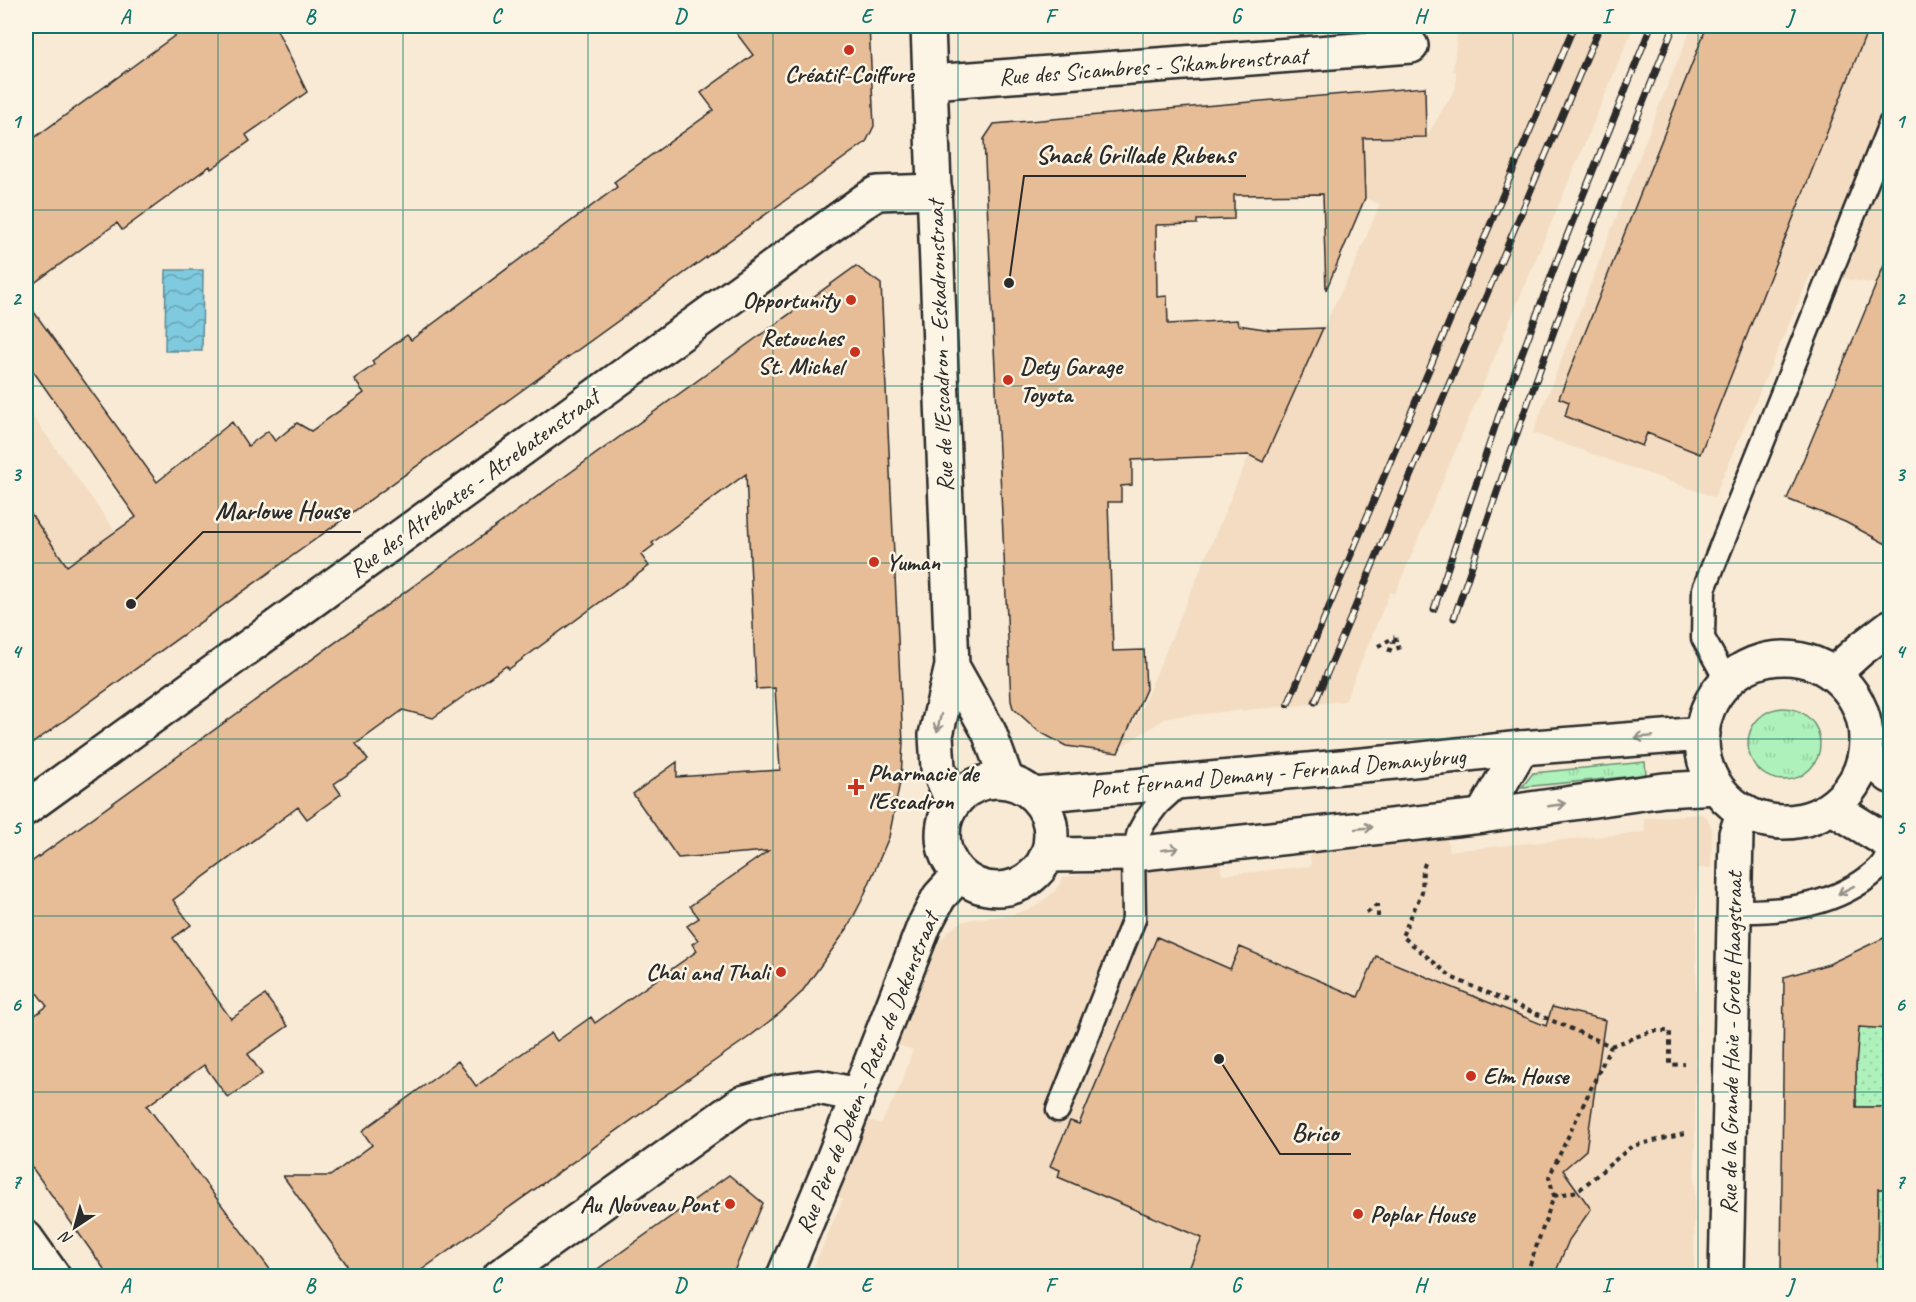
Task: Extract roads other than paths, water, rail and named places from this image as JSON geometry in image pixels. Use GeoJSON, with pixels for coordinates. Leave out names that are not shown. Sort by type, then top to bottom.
{"type":"FeatureCollection","features":[{"type":"Feature","properties":{"kind":"street","name":"Rue de l'Escadron - Eskadronstraat"},"geometry":{"type":"LineString","coordinates":[[928,26],[952,666],[936,735],[938,768],[953,803]]}},
{"type":"Feature","properties":{"kind":"street","name":"Rue des Sicambres - Sikambrenstraat"},"geometry":{"type":"LineString","coordinates":[[931,82],[1411,46]]}},
{"type":"Feature","properties":{"kind":"street","name":"Rue des Atrébates - Atrebatenstraat"},"geometry":{"type":"LineString","coordinates":[[26,808],[863,202],[878,193],[935,191]]}},
{"type":"Feature","properties":{"kind":"street"},"geometry":{"type":"LineString","coordinates":[[1833,674],[1890,627]]}},
{"type":"Feature","properties":{"kind":"street"},"geometry":{"type":"LineString","coordinates":[[1770,659],[1803,660],[1833,674],[1849,691],[1860,710],[1866,732],[1865,755],[1853,784],[1831,807],[1815,816],[1797,821],[1779,822],[1761,819],[1729,801],[1717,787],[1705,762],[1702,734],[1710,705],[1727,681],[1740,671],[1770,659]]}},
{"type":"Feature","properties":{"kind":"street","name":"Rue de l'Escadron - Eskadronstraat"},"geometry":{"type":"LineString","coordinates":[[952,666],[1021,788],[1047,813],[1052,833],[1049,855]]}},
{"type":"Feature","properties":{"kind":"street","name":"Pont Fernand Demany - Fernand Demanybrug"},"geometry":{"type":"LineString","coordinates":[[1021,788],[1182,782],[1521,748],[1702,734]]}},
{"type":"Feature","properties":{"kind":"street"},"geometry":{"type":"LineString","coordinates":[[1482,816],[1521,748]]}},
{"type":"Feature","properties":{"kind":"street"},"geometry":{"type":"LineString","coordinates":[[1865,755],[1890,776]]}},
{"type":"Feature","properties":{"kind":"street"},"geometry":{"type":"LineString","coordinates":[[1021,788],[992,780],[977,784],[953,803],[946,817],[942,832],[944,847],[950,862],[959,875],[977,886],[998,890],[1020,885],[1037,873],[1049,855],[1133,854],[1482,816],[1664,790],[1717,787]]}},
{"type":"Feature","properties":{"kind":"street"},"geometry":{"type":"LineString","coordinates":[[1831,807],[1890,843]]}},
{"type":"Feature","properties":{"kind":"street","name":"Rue de la Grande Haie - Grote Haagstraat"},"geometry":{"type":"LineString","coordinates":[[1726,1276],[1736,834],[1744,811]]}},
{"type":"Feature","properties":{"kind":"street","name":"Rue Père de Deken - Pater de Dekenstraat"},"geometry":{"type":"LineString","coordinates":[[784,1276],[924,926],[939,897],[959,875]]}},
{"type":"Feature","properties":{"kind":"street"},"geometry":{"type":"LineString","coordinates":[[500,1276],[742,1103],[781,1092],[818,1087],[858,1095]]}},
{"type":"Feature","properties":{"kind":"street"},"geometry":{"type":"LineString","coordinates":[[26,1238],[53,1276]]}},
{"type":"Feature","properties":{"kind":"lane"},"geometry":{"type":"LineString","coordinates":[[1727,681],[1703,638],[1704,589],[1890,124]]}},
{"type":"Feature","properties":{"kind":"lane"},"geometry":{"type":"LineString","coordinates":[[1058,1110],[1134,919],[1133,854],[1140,832],[1158,804],[1182,782]]}},
{"type":"Feature","properties":{"kind":"lane"},"geometry":{"type":"LineString","coordinates":[[1736,911],[1779,911],[1812,904],[1847,891],[1877,870],[1890,853]]}},
{"type":"Feature","properties":{"kind":"water"},"geometry":{"type":"Polygon","coordinates":[[[166,270],[203,270],[202,351],[165,351],[166,270]]]}},
{"type":"Feature","properties":{"kind":"railway"},"geometry":{"type":"LineString","coordinates":[[1288,704],[1574,26]]}},
{"type":"Feature","properties":{"kind":"railway"},"geometry":{"type":"LineString","coordinates":[[1315,702],[1600,26]]}},
{"type":"Feature","properties":{"kind":"railway"},"geometry":{"type":"LineString","coordinates":[[1434,609],[1501,409],[1560,253],[1651,26]]}},
{"type":"Feature","properties":{"kind":"railway"},"geometry":{"type":"LineString","coordinates":[[1454,618],[1576,270],[1674,26]]}},
{"type":"Feature","properties":{"kind":"place","name":"Créatif-Coiffure"},"geometry":{"type":"Point","coordinates":[849,50]}},
{"type":"Feature","properties":{"kind":"place","name":"Snack Grillade Rubens"},"geometry":{"type":"Point","coordinates":[1009,283]}},
{"type":"Feature","properties":{"kind":"place","name":"Opportunity"},"geometry":{"type":"Point","coordinates":[851,300]}},
{"type":"Feature","properties":{"kind":"place","name":"Retouches St. Michel"},"geometry":{"type":"Point","coordinates":[855,352]}},
{"type":"Feature","properties":{"kind":"place","name":"Dety Garage Toyota"},"geometry":{"type":"Point","coordinates":[1008,380]}},
{"type":"Feature","properties":{"kind":"place","name":"Yuman"},"geometry":{"type":"Point","coordinates":[874,562]}},
{"type":"Feature","properties":{"kind":"place","name":"Marlowe House"},"geometry":{"type":"Point","coordinates":[131,604]}},
{"type":"Feature","properties":{"kind":"place","name":"Pharmacie de l'Escadron"},"geometry":{"type":"Point","coordinates":[856,787]}},
{"type":"Feature","properties":{"kind":"place","name":"Chai and Thali"},"geometry":{"type":"Point","coordinates":[781,972]}},
{"type":"Feature","properties":{"kind":"place","name":"Brico"},"geometry":{"type":"Point","coordinates":[1219,1059]}},
{"type":"Feature","properties":{"kind":"place","name":"Elm House"},"geometry":{"type":"Point","coordinates":[1471,1076]}},
{"type":"Feature","properties":{"kind":"place","name":"Au Nouveau Pont"},"geometry":{"type":"Point","coordinates":[730,1204]}},
{"type":"Feature","properties":{"kind":"place","name":"Poplar House"},"geometry":{"type":"Point","coordinates":[1358,1214]}}]}
